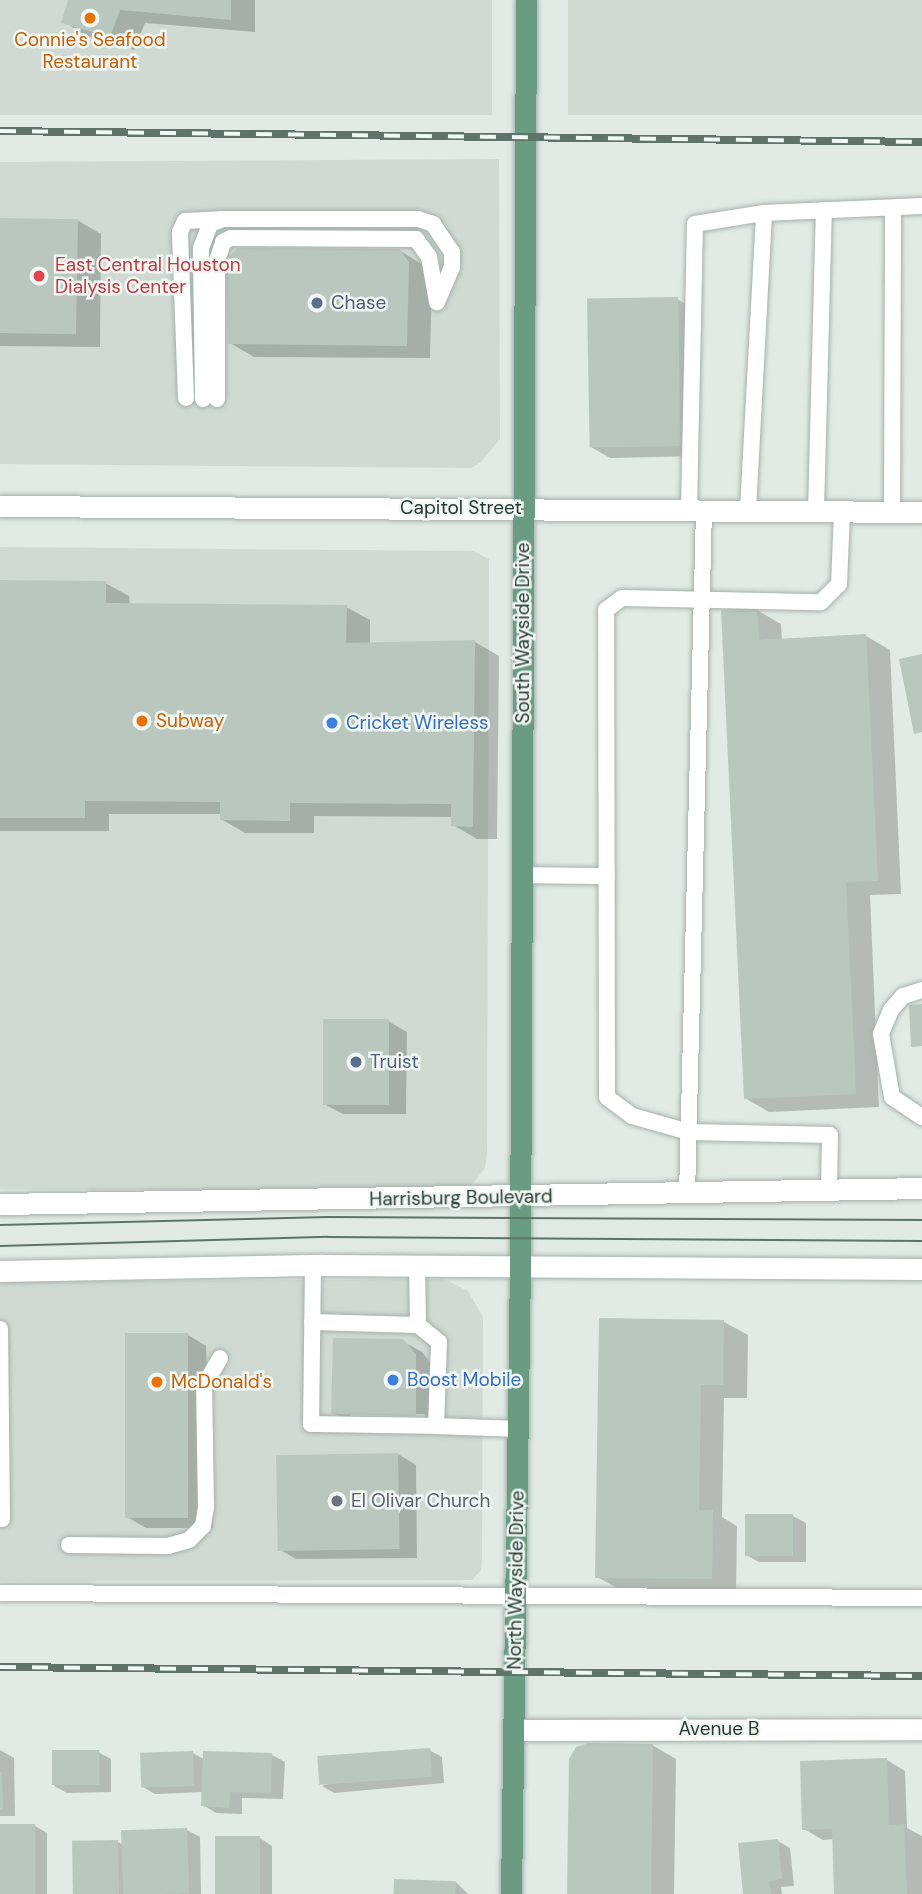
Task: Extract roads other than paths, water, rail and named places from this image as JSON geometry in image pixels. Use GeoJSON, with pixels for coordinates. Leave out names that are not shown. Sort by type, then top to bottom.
{"type":"FeatureCollection","features":[{"type":"Feature","properties":{"kind":"main road","name":"South Wayside Drive"},"geometry":{"type":"LineString","coordinates":[[520,1266],[526,0]]}},
{"type":"Feature","properties":{"kind":"main road","name":"Capitol Street"},"geometry":{"type":"LineString","coordinates":[[0,506],[922,512]]}},
{"type":"Feature","properties":{"kind":"main road","name":"Harrisburg Boulevard"},"geometry":{"type":"LineString","coordinates":[[0,1204],[687,1195],[922,1188]]}},
{"type":"Feature","properties":{"kind":"main road"},"geometry":{"type":"LineString","coordinates":[[0,1271],[313,1265],[922,1269]]}},
{"type":"Feature","properties":{"kind":"main road","name":"North Wayside Drive"},"geometry":{"type":"LineString","coordinates":[[511,1894],[520,1266]]}},
{"type":"Feature","properties":{"kind":"main road","name":"Avenue B"},"geometry":{"type":"LineString","coordinates":[[515,1730],[922,1729]]}},
{"type":"Feature","properties":{"kind":"lane"},"geometry":{"type":"LineString","coordinates":[[687,1195],[702,599],[697,510],[695,223],[764,213],[922,206]]}},
{"type":"Feature","properties":{"kind":"lane"},"geometry":{"type":"LineString","coordinates":[[892,512],[893,208]]}},
{"type":"Feature","properties":{"kind":"lane"},"geometry":{"type":"LineString","coordinates":[[816,511],[824,211]]}},
{"type":"Feature","properties":{"kind":"lane"},"geometry":{"type":"LineString","coordinates":[[748,510],[764,213]]}},
{"type":"Feature","properties":{"kind":"lane"},"geometry":{"type":"LineString","coordinates":[[186,398],[180,232],[185,221],[223,219],[418,219],[433,223],[452,252],[452,267],[437,302],[429,257],[416,239],[231,238],[223,242],[217,261],[210,399],[201,248],[210,224],[223,219]]}},
{"type":"Feature","properties":{"kind":"lane"},"geometry":{"type":"LineString","coordinates":[[829,1191],[830,1135],[689,1132],[632,1116],[607,1097],[607,610],[622,598],[821,602],[839,584],[842,511]]}},
{"type":"Feature","properties":{"kind":"lane"},"geometry":{"type":"LineString","coordinates":[[522,875],[607,876]]}},
{"type":"Feature","properties":{"kind":"lane"},"geometry":{"type":"LineString","coordinates":[[922,990],[903,996],[891,1010],[881,1034],[892,1097],[922,1117]]}},
{"type":"Feature","properties":{"kind":"lane"},"geometry":{"type":"LineString","coordinates":[[313,1265],[311,1424],[518,1429]]}},
{"type":"Feature","properties":{"kind":"lane"},"geometry":{"type":"LineString","coordinates":[[417,1265],[418,1325]]}},
{"type":"Feature","properties":{"kind":"lane"},"geometry":{"type":"LineString","coordinates":[[312,1322],[418,1325],[439,1342],[436,1426]]}},
{"type":"Feature","properties":{"kind":"lane"},"geometry":{"type":"LineString","coordinates":[[0,1329],[2,1519]]}},
{"type":"Feature","properties":{"kind":"lane"},"geometry":{"type":"LineString","coordinates":[[69,1545],[168,1546],[190,1540],[202,1526],[206,1508],[204,1386],[220,1358]]}},
{"type":"Feature","properties":{"kind":"lane"},"geometry":{"type":"LineString","coordinates":[[0,1593],[922,1598]]}},
{"type":"Feature","properties":{"kind":"tram line"},"geometry":{"type":"LineString","coordinates":[[0,1225],[328,1217],[922,1220]]}},
{"type":"Feature","properties":{"kind":"tram line"},"geometry":{"type":"LineString","coordinates":[[0,1246],[328,1237],[922,1241]]}},
{"type":"Feature","properties":{"kind":"railway"},"geometry":{"type":"LineString","coordinates":[[0,131],[922,142]]}},
{"type":"Feature","properties":{"kind":"railway"},"geometry":{"type":"LineString","coordinates":[[0,1667],[922,1676]]}},
{"type":"Feature","properties":{"kind":"place","name":"Connie's Seafood Restaurant"},"geometry":{"type":"Point","coordinates":[90,18]}},
{"type":"Feature","properties":{"kind":"place","name":"East Central Houston Dialysis Center"},"geometry":{"type":"Point","coordinates":[39,276]}},
{"type":"Feature","properties":{"kind":"place","name":"Chase"},"geometry":{"type":"Point","coordinates":[317,303]}},
{"type":"Feature","properties":{"kind":"place","name":"Subway"},"geometry":{"type":"Point","coordinates":[142,721]}},
{"type":"Feature","properties":{"kind":"place","name":"Cricket Wireless"},"geometry":{"type":"Point","coordinates":[332,723]}},
{"type":"Feature","properties":{"kind":"place","name":"Truist"},"geometry":{"type":"Point","coordinates":[356,1062]}},
{"type":"Feature","properties":{"kind":"place","name":"Boost Mobile"},"geometry":{"type":"Point","coordinates":[393,1380]}},
{"type":"Feature","properties":{"kind":"place","name":"McDonald's"},"geometry":{"type":"Point","coordinates":[157,1382]}},
{"type":"Feature","properties":{"kind":"place","name":"El Olivar Church"},"geometry":{"type":"Point","coordinates":[337,1501]}}]}
